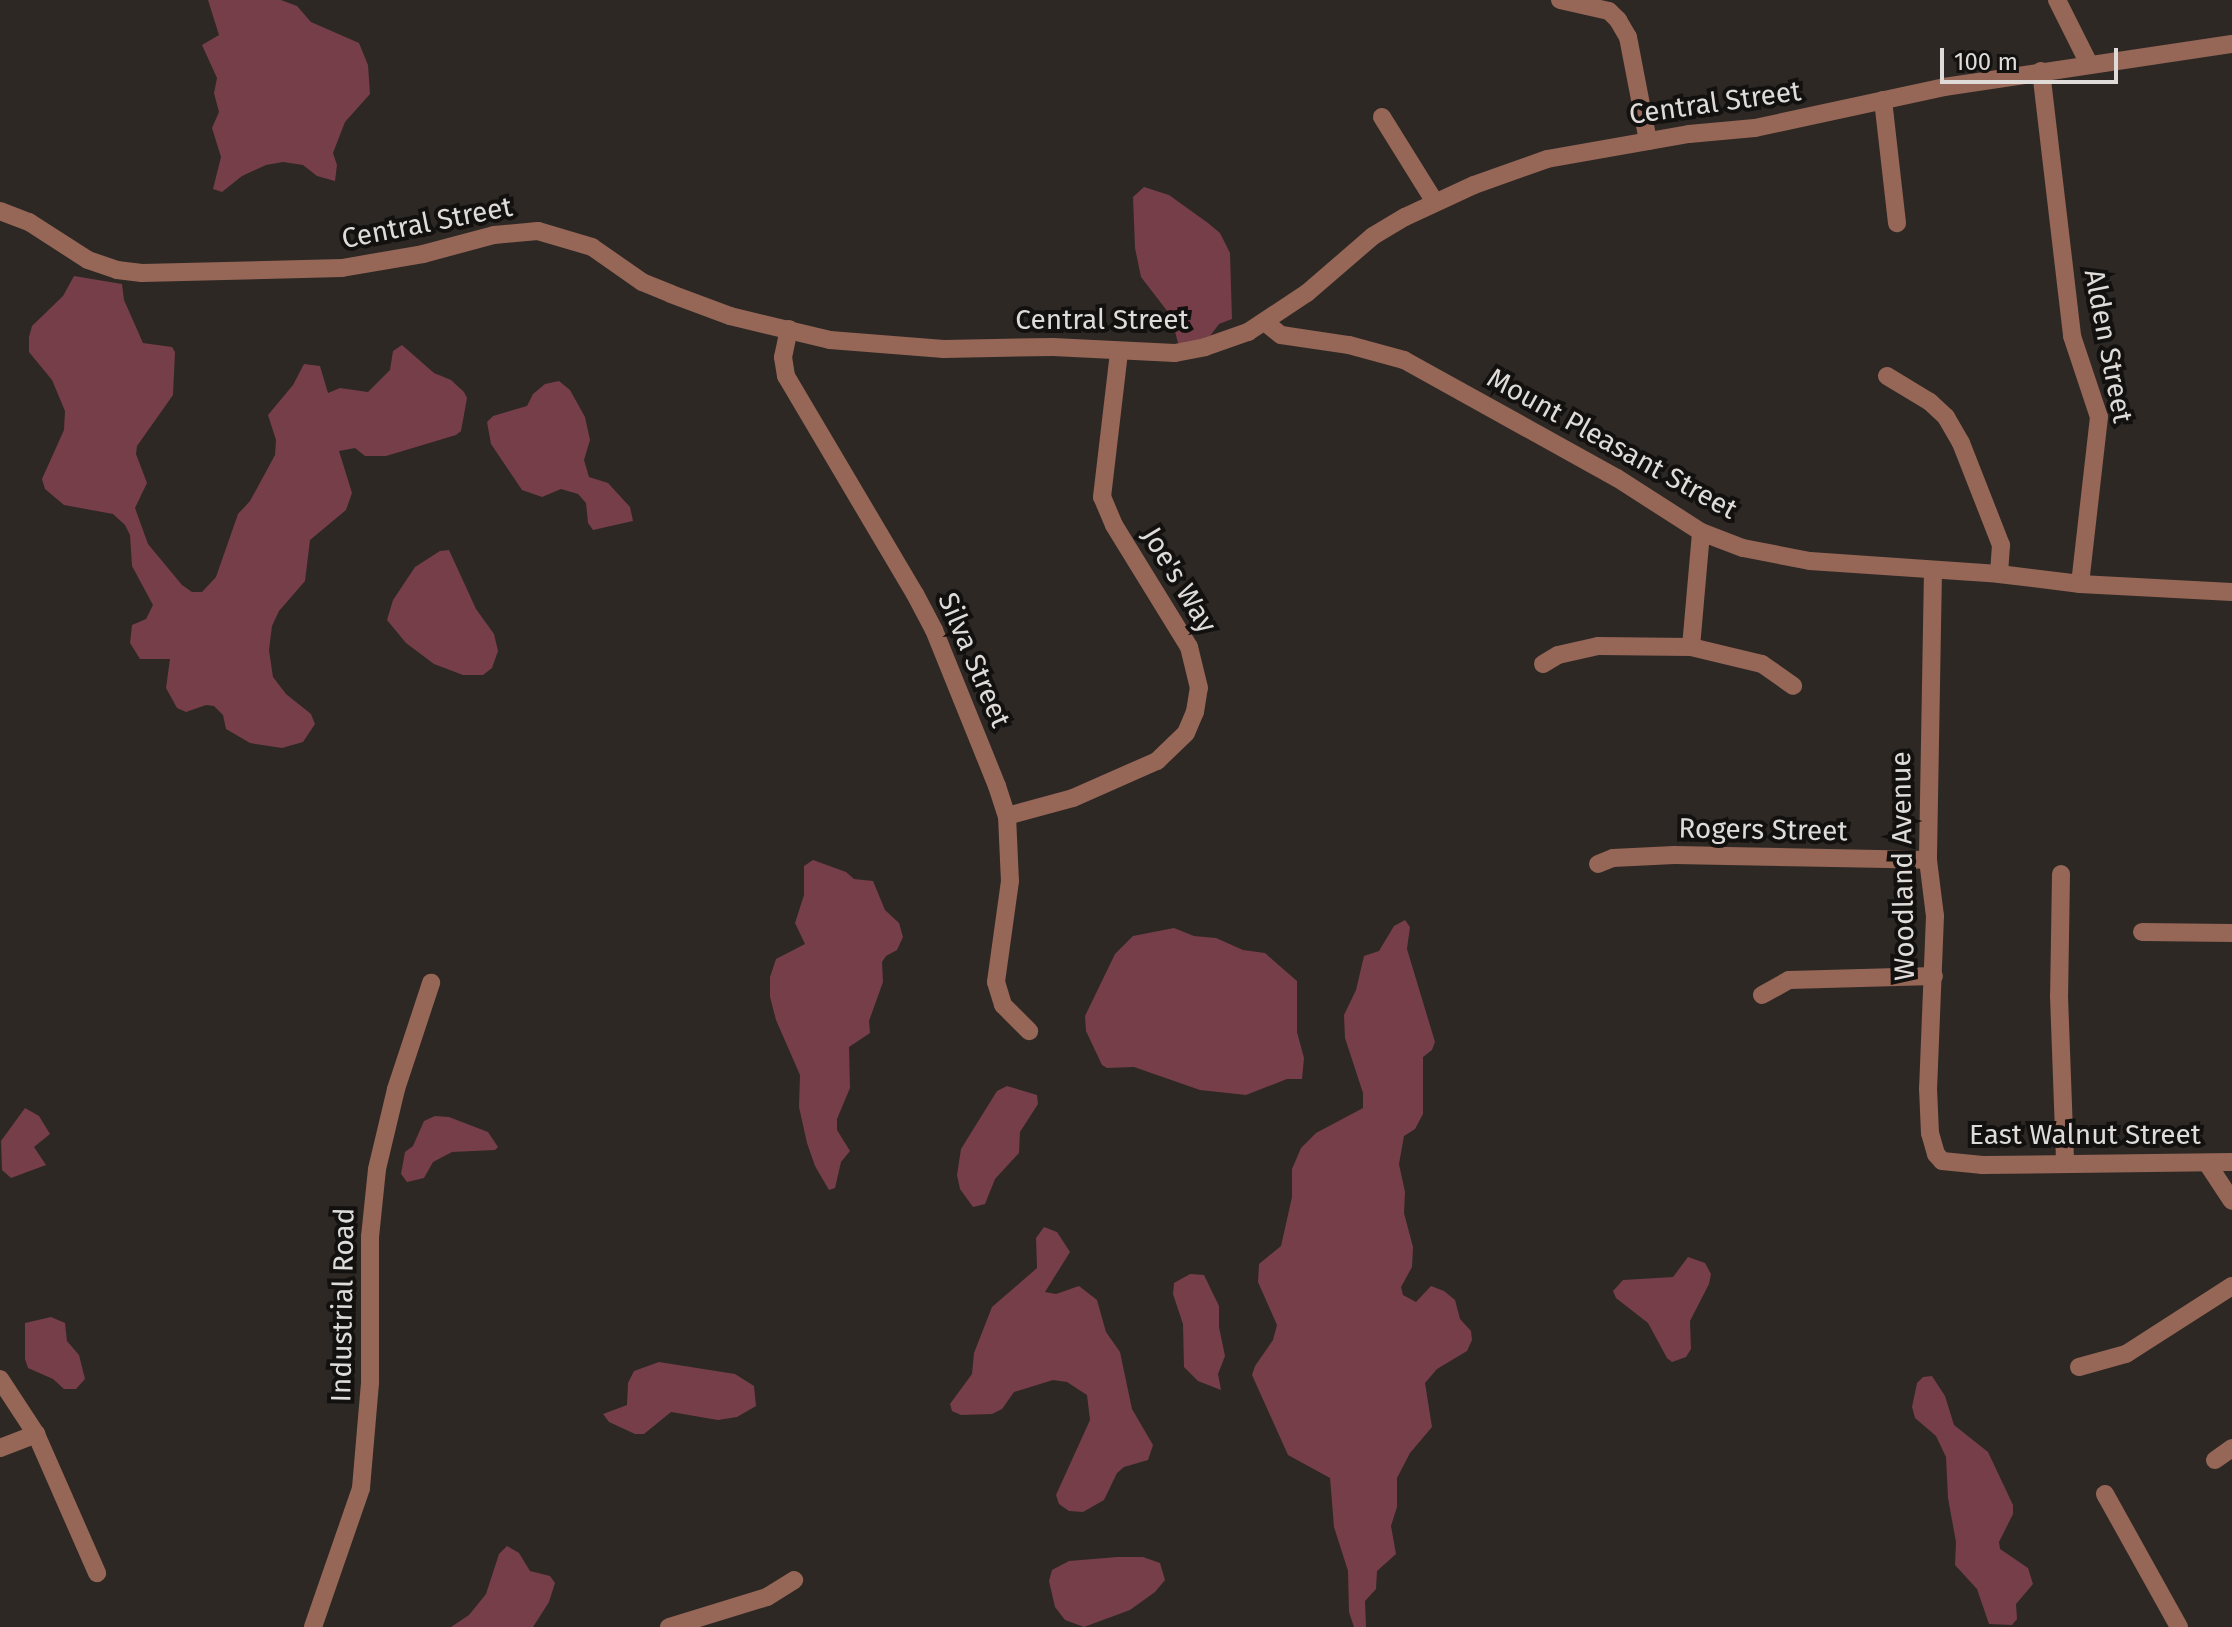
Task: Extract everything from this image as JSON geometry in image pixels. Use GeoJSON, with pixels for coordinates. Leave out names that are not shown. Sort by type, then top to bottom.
{"type":"FeatureCollection","features":[{"type":"Feature","properties":{"kind":"street"},"geometry":{"type":"LineString","coordinates":[[1560,0],[1613,5],[1628,37],[1648,141]]}},
{"type":"Feature","properties":{"kind":"street"},"geometry":{"type":"LineString","coordinates":[[2057,0],[2089,64]]}},
{"type":"Feature","properties":{"kind":"street","name":"Central Street"},"geometry":{"type":"LineString","coordinates":[[0,211],[29,222],[88,260],[117,270],[142,273],[342,268],[423,254],[494,235],[538,231],[592,247],[642,282],[671,294],[730,316],[830,340],[944,349],[1053,347],[1175,353],[1229,340],[1266,323],[1307,293],[1373,236],[1435,202],[1547,159],[1648,141],[1755,128],[1883,100],[2041,71],[2232,44]]}},
{"type":"Feature","properties":{"kind":"street","name":"Alden Street"},"geometry":{"type":"LineString","coordinates":[[2041,71],[2072,336],[2099,417],[2080,584]]}},
{"type":"Feature","properties":{"kind":"street"},"geometry":{"type":"LineString","coordinates":[[1883,100],[1897,223]]}},
{"type":"Feature","properties":{"kind":"street"},"geometry":{"type":"LineString","coordinates":[[1382,117],[1435,202]]}},
{"type":"Feature","properties":{"kind":"street","name":"Mount Pleasant Street"},"geometry":{"type":"LineString","coordinates":[[1266,323],[1281,335],[1382,351],[1404,360],[1617,478],[1701,532],[1776,556],[1999,574],[2080,584],[2232,592]]}},
{"type":"Feature","properties":{"kind":"street","name":"Silva Street"},"geometry":{"type":"LineString","coordinates":[[789,329],[783,357],[786,376],[934,630],[1007,816],[1010,881],[996,982],[1003,1005],[1029,1031]]}},
{"type":"Feature","properties":{"kind":"street","name":"Joe's Way"},"geometry":{"type":"LineString","coordinates":[[1007,816],[1073,798],[1157,761],[1186,733],[1195,712],[1199,688],[1189,647],[1114,525],[1102,497],[1119,352]]}},
{"type":"Feature","properties":{"kind":"street"},"geometry":{"type":"LineString","coordinates":[[1887,376],[1930,402],[1946,417],[1972,470],[2001,545],[1999,574]]}},
{"type":"Feature","properties":{"kind":"street"},"geometry":{"type":"LineString","coordinates":[[1691,647],[1701,532]]}},
{"type":"Feature","properties":{"kind":"street","name":"Woodland Avenue"},"geometry":{"type":"LineString","coordinates":[[1933,570],[1928,860],[1935,916],[1928,1088],[1930,1133],[1940,1159]]}},
{"type":"Feature","properties":{"kind":"street"},"geometry":{"type":"LineString","coordinates":[[1543,664],[1558,655],[1598,646],[1691,647],[1762,664],[1793,686]]}},
{"type":"Feature","properties":{"kind":"street","name":"Rogers Street"},"geometry":{"type":"LineString","coordinates":[[1598,864],[1613,858],[1674,855],[1928,860]]}},
{"type":"Feature","properties":{"kind":"street"},"geometry":{"type":"LineString","coordinates":[[2061,874],[2059,996],[2065,1163]]}},
{"type":"Feature","properties":{"kind":"street"},"geometry":{"type":"LineString","coordinates":[[2142,932],[2232,933]]}},
{"type":"Feature","properties":{"kind":"street"},"geometry":{"type":"LineString","coordinates":[[1762,995],[1789,980],[1934,976]]}},
{"type":"Feature","properties":{"kind":"street","name":"Industrial Road"},"geometry":{"type":"LineString","coordinates":[[313,1627],[361,1488],[370,1382],[370,1237],[375,1180],[396,1089],[431,983]]}},
{"type":"Feature","properties":{"kind":"street","name":"East Walnut Street"},"geometry":{"type":"LineString","coordinates":[[1940,1159],[1954,1164],[1983,1165],[2232,1162]]}},
{"type":"Feature","properties":{"kind":"street"},"geometry":{"type":"LineString","coordinates":[[2207,1163],[2232,1201]]}},
{"type":"Feature","properties":{"kind":"street"},"geometry":{"type":"LineString","coordinates":[[2079,1367],[2126,1354],[2232,1286]]}},
{"type":"Feature","properties":{"kind":"street"},"geometry":{"type":"LineString","coordinates":[[0,1379],[36,1434],[97,1573]]}},
{"type":"Feature","properties":{"kind":"street"},"geometry":{"type":"LineString","coordinates":[[0,1448],[36,1434]]}},
{"type":"Feature","properties":{"kind":"street"},"geometry":{"type":"LineString","coordinates":[[2215,1460],[2232,1448]]}},
{"type":"Feature","properties":{"kind":"street"},"geometry":{"type":"LineString","coordinates":[[2105,1494],[2179,1627]]}},
{"type":"Feature","properties":{"kind":"street"},"geometry":{"type":"LineString","coordinates":[[669,1627],[767,1597],[794,1580]]}},
{"type":"Feature","properties":{"kind":"shaded area"},"geometry":{"type":"Polygon","coordinates":[[[208,0],[281,0],[297,6],[311,22],[359,43],[368,65],[370,94],[345,122],[333,153],[337,165],[335,181],[317,176],[303,165],[283,162],[266,165],[242,176],[222,192],[213,189],[221,157],[212,128],[219,112],[214,93],[217,78],[202,45],[219,35],[208,0]]]}},
{"type":"Feature","properties":{"kind":"shaded area"},"geometry":{"type":"Polygon","coordinates":[[[1144,187],[1169,195],[1208,223],[1220,233],[1230,253],[1232,319],[1219,324],[1210,336],[1188,344],[1178,343],[1171,316],[1141,277],[1135,248],[1133,197],[1144,187]]]}},
{"type":"Feature","properties":{"kind":"shaded area"},"geometry":{"type":"Polygon","coordinates":[[[74,276],[122,284],[124,300],[143,343],[172,347],[175,352],[173,395],[137,446],[136,454],[147,483],[135,508],[148,544],[182,585],[192,592],[202,592],[216,577],[238,514],[250,501],[275,455],[276,440],[268,415],[293,385],[304,364],[320,366],[328,393],[340,388],[368,392],[390,370],[393,351],[402,345],[434,373],[451,380],[467,398],[461,431],[456,435],[386,456],[365,456],[355,448],[339,451],[352,493],[346,510],[310,540],[305,581],[279,611],[272,626],[269,650],[273,677],[286,694],[311,714],[315,724],[303,742],[282,748],[250,743],[226,729],[223,715],[214,706],[206,705],[186,712],[177,708],[166,688],[170,659],[140,659],[130,643],[132,625],[146,619],[153,605],[132,566],[130,535],[125,525],[113,514],[64,505],[45,489],[42,479],[64,430],[65,411],[52,380],[29,352],[29,337],[32,326],[63,296],[74,276]]]}},
{"type":"Feature","properties":{"kind":"shaded area"},"geometry":{"type":"Polygon","coordinates":[[[559,381],[570,390],[585,417],[590,440],[584,460],[589,477],[608,483],[630,507],[633,521],[593,530],[588,523],[586,503],[578,494],[561,489],[542,497],[522,490],[491,444],[487,422],[493,416],[527,406],[533,394],[545,384],[559,381]]]}},
{"type":"Feature","properties":{"kind":"shaded area"},"geometry":{"type":"Polygon","coordinates":[[[449,550],[476,609],[494,634],[498,651],[492,668],[483,675],[463,675],[434,664],[406,643],[387,620],[393,600],[415,567],[440,551],[449,550]]]}},
{"type":"Feature","properties":{"kind":"shaded area"},"geometry":{"type":"Polygon","coordinates":[[[813,860],[846,872],[854,879],[873,881],[885,910],[899,923],[903,937],[897,950],[882,962],[883,982],[869,1021],[870,1033],[849,1047],[850,1088],[837,1119],[837,1130],[850,1151],[841,1162],[835,1188],[829,1190],[815,1166],[807,1143],[799,1107],[800,1075],[776,1020],[770,997],[770,977],[776,959],[805,944],[795,923],[804,895],[804,866],[813,860]]]}},
{"type":"Feature","properties":{"kind":"shaded area"},"geometry":{"type":"Polygon","coordinates":[[[1405,920],[1410,927],[1407,949],[1435,1042],[1432,1050],[1423,1057],[1423,1114],[1415,1129],[1404,1136],[1399,1164],[1405,1192],[1404,1213],[1413,1247],[1412,1267],[1401,1287],[1403,1295],[1416,1302],[1431,1286],[1444,1291],[1455,1300],[1460,1319],[1471,1331],[1472,1340],[1467,1351],[1437,1369],[1425,1383],[1432,1427],[1410,1453],[1397,1478],[1397,1507],[1391,1526],[1396,1554],[1377,1571],[1376,1589],[1365,1601],[1366,1627],[1354,1627],[1349,1612],[1348,1571],[1334,1527],[1330,1478],[1288,1455],[1252,1375],[1273,1340],[1277,1325],[1258,1282],[1259,1264],[1281,1246],[1292,1197],[1292,1169],[1301,1148],[1316,1133],[1363,1108],[1363,1093],[1345,1038],[1344,1015],[1356,990],[1364,956],[1379,951],[1394,926],[1405,920]]]}},
{"type":"Feature","properties":{"kind":"shaded area"},"geometry":{"type":"Polygon","coordinates":[[[1174,928],[1194,936],[1216,938],[1243,950],[1265,953],[1297,981],[1297,1032],[1304,1058],[1302,1079],[1287,1079],[1246,1095],[1200,1090],[1134,1067],[1107,1068],[1102,1065],[1086,1031],[1085,1016],[1115,954],[1133,936],[1174,928]]]}},
{"type":"Feature","properties":{"kind":"shaded area"},"geometry":{"type":"Polygon","coordinates":[[[1007,1086],[1037,1095],[1038,1104],[1020,1132],[1019,1153],[995,1179],[985,1204],[973,1207],[960,1189],[957,1175],[961,1149],[997,1091],[1007,1086]]]}},
{"type":"Feature","properties":{"kind":"shaded area"},"geometry":{"type":"Polygon","coordinates":[[[25,1108],[39,1116],[50,1134],[34,1147],[46,1165],[11,1178],[2,1170],[1,1141],[25,1108]]]}},
{"type":"Feature","properties":{"kind":"shaded area"},"geometry":{"type":"Polygon","coordinates":[[[435,1116],[449,1117],[488,1132],[498,1147],[495,1150],[452,1152],[433,1162],[424,1178],[407,1182],[401,1174],[405,1152],[413,1146],[424,1121],[435,1116]]]}},
{"type":"Feature","properties":{"kind":"shaded area"},"geometry":{"type":"Polygon","coordinates":[[[1044,1227],[1057,1232],[1070,1252],[1045,1292],[1056,1294],[1079,1286],[1097,1300],[1106,1332],[1120,1352],[1132,1409],[1153,1445],[1148,1460],[1124,1467],[1117,1473],[1104,1500],[1083,1512],[1069,1511],[1059,1504],[1056,1495],[1090,1420],[1087,1395],[1067,1382],[1053,1380],[1014,1392],[1002,1409],[992,1414],[961,1415],[952,1411],[950,1404],[972,1374],[974,1353],[992,1307],[1037,1268],[1036,1238],[1044,1227]]]}},
{"type":"Feature","properties":{"kind":"shaded area"},"geometry":{"type":"Polygon","coordinates":[[[1688,1257],[1705,1263],[1711,1274],[1690,1321],[1691,1349],[1686,1357],[1672,1362],[1648,1323],[1616,1298],[1613,1291],[1623,1280],[1673,1277],[1688,1257]]]}},
{"type":"Feature","properties":{"kind":"shaded area"},"geometry":{"type":"Polygon","coordinates":[[[1190,1274],[1204,1275],[1219,1306],[1219,1327],[1225,1356],[1218,1374],[1221,1390],[1198,1381],[1184,1367],[1183,1324],[1173,1294],[1174,1283],[1190,1274]]]}},
{"type":"Feature","properties":{"kind":"shaded area"},"geometry":{"type":"Polygon","coordinates":[[[51,1317],[65,1323],[67,1341],[79,1355],[85,1379],[76,1389],[64,1389],[53,1379],[28,1368],[25,1323],[51,1317]]]}},
{"type":"Feature","properties":{"kind":"shaded area"},"geometry":{"type":"Polygon","coordinates":[[[659,1362],[735,1374],[754,1386],[756,1406],[737,1417],[718,1420],[671,1412],[644,1434],[635,1434],[609,1422],[603,1414],[627,1405],[628,1383],[634,1371],[659,1362]]]}},
{"type":"Feature","properties":{"kind":"shaded area"},"geometry":{"type":"Polygon","coordinates":[[[1932,1376],[1945,1396],[1954,1425],[1988,1452],[2013,1505],[2013,1514],[1999,1542],[2000,1549],[2028,1568],[2033,1584],[2016,1604],[2017,1619],[2012,1625],[1989,1624],[1977,1589],[1955,1565],[1956,1542],[1948,1498],[1946,1457],[1936,1436],[1915,1418],[1912,1407],[1917,1383],[1923,1377],[1932,1376]]]}},
{"type":"Feature","properties":{"kind":"shaded area"},"geometry":{"type":"Polygon","coordinates":[[[507,1546],[519,1553],[530,1571],[550,1576],[555,1583],[549,1602],[533,1627],[451,1627],[469,1615],[486,1594],[499,1554],[507,1546]]]}},
{"type":"Feature","properties":{"kind":"shaded area"},"geometry":{"type":"Polygon","coordinates":[[[1143,1557],[1160,1563],[1165,1580],[1155,1592],[1130,1610],[1084,1627],[1065,1620],[1055,1607],[1049,1581],[1052,1570],[1069,1561],[1143,1557]]]}}]}
